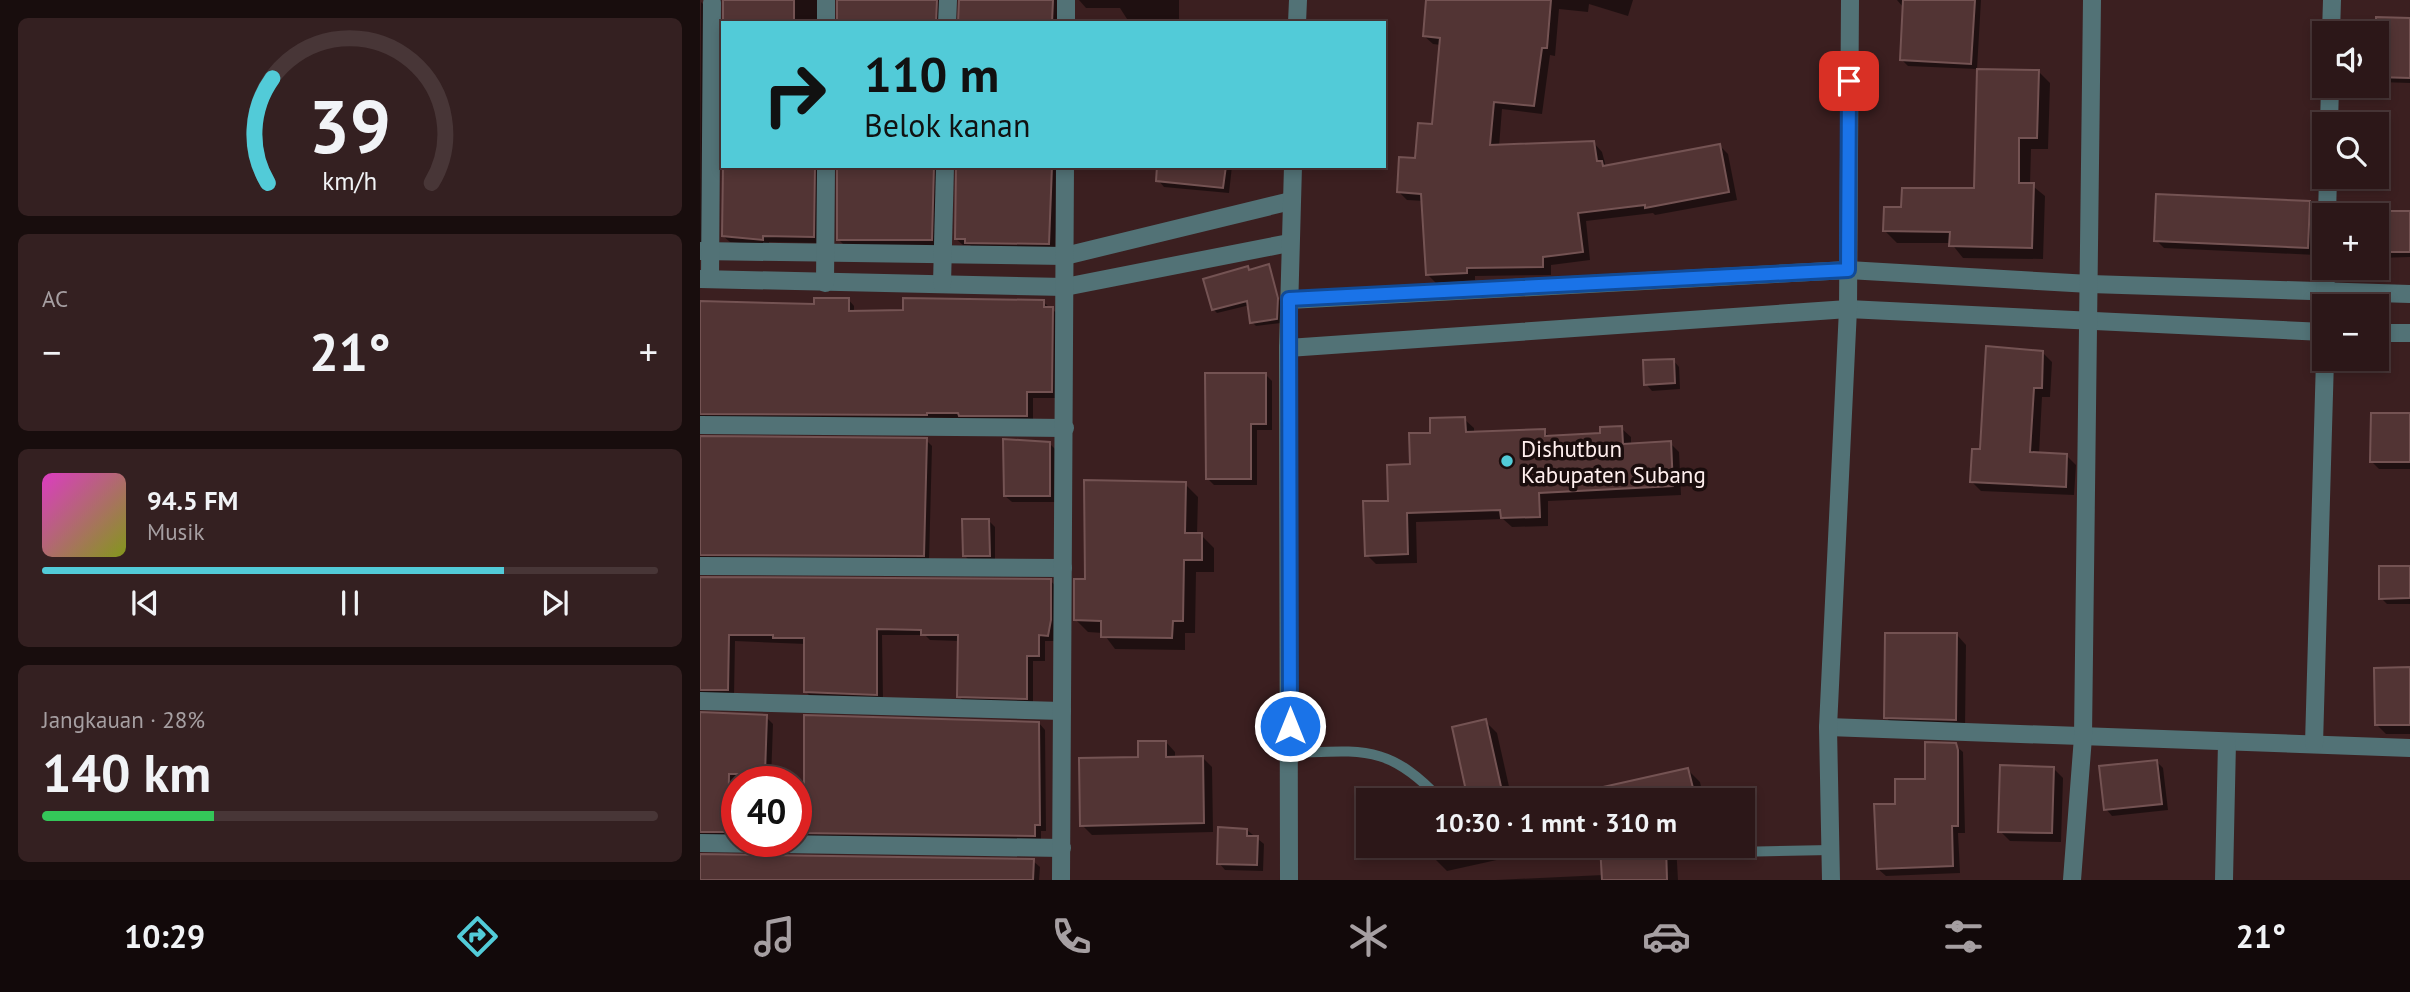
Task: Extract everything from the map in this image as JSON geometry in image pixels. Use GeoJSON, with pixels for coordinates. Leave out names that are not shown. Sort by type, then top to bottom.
{"type":"FeatureCollection","features":[{"type":"Feature","properties":{"kind":"street"},"geometry":{"type":"LineString","coordinates":[[826,0],[826,21]]}},
{"type":"Feature","properties":{"kind":"street"},"geometry":{"type":"LineString","coordinates":[[947,21],[948,0]]}},
{"type":"Feature","properties":{"kind":"street"},"geometry":{"type":"LineString","coordinates":[[1066,0],[1066,21]]}},
{"type":"Feature","properties":{"kind":"street"},"geometry":{"type":"LineString","coordinates":[[1297,21],[1298,0]]}},
{"type":"Feature","properties":{"kind":"street"},"geometry":{"type":"LineString","coordinates":[[1831,880],[1828,727],[1848,309],[1850,0]]}},
{"type":"Feature","properties":{"kind":"street"},"geometry":{"type":"LineString","coordinates":[[2072,880],[2083,737],[2092,0]]}},
{"type":"Feature","properties":{"kind":"street"},"geometry":{"type":"LineString","coordinates":[[2331,21],[2332,0]]}},
{"type":"Feature","properties":{"kind":"street"},"geometry":{"type":"LineString","coordinates":[[712,4],[705,279],[1065,287],[1289,243]]}},
{"type":"Feature","properties":{"kind":"street"},"geometry":{"type":"LineString","coordinates":[[825,283],[826,168]]}},
{"type":"Feature","properties":{"kind":"street"},"geometry":{"type":"LineString","coordinates":[[942,284],[945,168]]}},
{"type":"Feature","properties":{"kind":"street"},"geometry":{"type":"LineString","coordinates":[[1061,880],[1065,168]]}},
{"type":"Feature","properties":{"kind":"street"},"geometry":{"type":"LineString","coordinates":[[1289,880],[1288,348],[1293,168]]}},
{"type":"Feature","properties":{"kind":"street"},"geometry":{"type":"LineString","coordinates":[[706,251],[1065,256],[1292,201]]}},
{"type":"Feature","properties":{"kind":"street"},"geometry":{"type":"LineString","coordinates":[[1289,299],[1848,270],[2312,298]]}},
{"type":"Feature","properties":{"kind":"street"},"geometry":{"type":"LineString","coordinates":[[2389,295],[2410,294]]}},
{"type":"Feature","properties":{"kind":"street"},"geometry":{"type":"LineString","coordinates":[[1288,348],[1848,309],[2312,331]]}},
{"type":"Feature","properties":{"kind":"street"},"geometry":{"type":"LineString","coordinates":[[2389,333],[2410,333]]}},
{"type":"Feature","properties":{"kind":"street"},"geometry":{"type":"LineString","coordinates":[[2314,744],[2325,371]]}},
{"type":"Feature","properties":{"kind":"street"},"geometry":{"type":"LineString","coordinates":[[700,425],[1065,428]]}},
{"type":"Feature","properties":{"kind":"street"},"geometry":{"type":"LineString","coordinates":[[700,566],[1063,568]]}},
{"type":"Feature","properties":{"kind":"street"},"geometry":{"type":"LineString","coordinates":[[700,701],[1062,711]]}},
{"type":"Feature","properties":{"kind":"street"},"geometry":{"type":"LineString","coordinates":[[1828,727],[2410,748]]}},
{"type":"Feature","properties":{"kind":"street"},"geometry":{"type":"LineString","coordinates":[[2224,880],[2227,742]]}},
{"type":"Feature","properties":{"kind":"street"},"geometry":{"type":"LineString","coordinates":[[700,843],[1062,848]]}},
{"type":"Feature","properties":{"kind":"lane"},"geometry":{"type":"LineString","coordinates":[[1290,753],[1358,751],[1385,757],[1405,765],[1429,788]]}},
{"type":"Feature","properties":{"kind":"lane"},"geometry":{"type":"LineString","coordinates":[[1755,852],[1831,850]]}},
{"type":"Feature","properties":{"kind":"building"},"geometry":{"type":"Polygon","coordinates":[[[723,0],[794,0],[794,21],[723,21],[723,0]]]}},
{"type":"Feature","properties":{"kind":"building"},"geometry":{"type":"Polygon","coordinates":[[[837,0],[937,0],[936,21],[837,21],[837,0]]]}},
{"type":"Feature","properties":{"kind":"building"},"geometry":{"type":"Polygon","coordinates":[[[959,0],[1053,0],[1052,21],[958,21],[959,0]]]}},
{"type":"Feature","properties":{"kind":"building"},"geometry":{"type":"Polygon","coordinates":[[[1426,0],[1551,0],[1547,48],[1542,48],[1534,106],[1494,102],[1490,145],[1594,141],[1597,161],[1602,161],[1603,166],[1720,144],[1729,192],[1645,208],[1645,205],[1578,213],[1583,252],[1543,257],[1543,267],[1467,268],[1467,273],[1426,275],[1421,194],[1397,192],[1399,157],[1415,158],[1418,123],[1432,124],[1440,38],[1423,36],[1426,0]]]}},
{"type":"Feature","properties":{"kind":"building"},"geometry":{"type":"Polygon","coordinates":[[[1903,0],[1975,0],[1971,64],[1900,60],[1903,0]]]}},
{"type":"Feature","properties":{"kind":"building"},"geometry":{"type":"Polygon","coordinates":[[[2376,17],[2410,18],[2410,78],[2389,77],[2389,21],[2376,21],[2376,17]]]}},
{"type":"Feature","properties":{"kind":"building"},"geometry":{"type":"Polygon","coordinates":[[[1977,69],[2039,70],[2037,138],[2019,138],[2019,183],[2034,183],[2032,248],[1949,246],[1950,232],[1883,231],[1884,207],[1901,207],[1902,188],[1974,188],[1977,69]]]}},
{"type":"Feature","properties":{"kind":"building"},"geometry":{"type":"Polygon","coordinates":[[[723,168],[815,168],[814,237],[763,236],[763,240],[722,236],[723,168]]]}},
{"type":"Feature","properties":{"kind":"building"},"geometry":{"type":"Polygon","coordinates":[[[837,168],[934,168],[932,240],[837,240],[837,168]]]}},
{"type":"Feature","properties":{"kind":"building"},"geometry":{"type":"Polygon","coordinates":[[[956,168],[1052,168],[1049,244],[965,243],[965,239],[955,239],[956,168]]]}},
{"type":"Feature","properties":{"kind":"building"},"geometry":{"type":"Polygon","coordinates":[[[1157,168],[1226,168],[1223,188],[1156,181],[1157,168]]]}},
{"type":"Feature","properties":{"kind":"building"},"geometry":{"type":"Polygon","coordinates":[[[2156,194],[2310,201],[2308,248],[2154,241],[2156,194]]]}},
{"type":"Feature","properties":{"kind":"building"},"geometry":{"type":"Polygon","coordinates":[[[2390,211],[2410,211],[2410,252],[2389,252],[2390,211]]]}},
{"type":"Feature","properties":{"kind":"building"},"geometry":{"type":"Polygon","coordinates":[[[1269,264],[1278,298],[1277,319],[1250,323],[1247,301],[1212,310],[1203,279],[1248,266],[1249,270],[1269,264]]]}},
{"type":"Feature","properties":{"kind":"building"},"geometry":{"type":"Polygon","coordinates":[[[814,298],[849,298],[849,311],[903,310],[903,298],[1044,300],[1044,307],[1053,307],[1052,392],[1027,392],[1027,416],[959,416],[958,413],[700,414],[700,301],[814,304],[814,298]]]}},
{"type":"Feature","properties":{"kind":"building"},"geometry":{"type":"Polygon","coordinates":[[[1986,346],[2043,351],[2042,388],[2034,388],[2030,452],[2067,454],[2066,487],[1970,482],[1972,449],[1980,449],[1986,346]]]}},
{"type":"Feature","properties":{"kind":"building"},"geometry":{"type":"Polygon","coordinates":[[[1674,359],[1675,383],[1644,385],[1643,360],[1674,359]]]}},
{"type":"Feature","properties":{"kind":"building"},"geometry":{"type":"Polygon","coordinates":[[[1205,373],[1266,373],[1266,424],[1251,424],[1251,479],[1206,479],[1205,373]]]}},
{"type":"Feature","properties":{"kind":"building"},"geometry":{"type":"Polygon","coordinates":[[[2371,413],[2410,413],[2410,462],[2370,462],[2371,413]]]}},
{"type":"Feature","properties":{"kind":"building"},"geometry":{"type":"Polygon","coordinates":[[[1465,417],[1466,432],[1545,429],[1545,436],[1600,433],[1600,427],[1622,426],[1623,444],[1671,441],[1673,486],[1539,493],[1540,517],[1501,518],[1500,510],[1407,513],[1408,554],[1365,556],[1363,501],[1388,501],[1387,465],[1410,464],[1409,433],[1430,433],[1430,418],[1465,417]]]}},
{"type":"Feature","properties":{"kind":"building"},"geometry":{"type":"Polygon","coordinates":[[[700,436],[927,438],[924,556],[700,555],[700,436]]]}},
{"type":"Feature","properties":{"kind":"building"},"geometry":{"type":"Polygon","coordinates":[[[1003,439],[1050,442],[1050,496],[1004,496],[1003,439]]]}},
{"type":"Feature","properties":{"kind":"building"},"geometry":{"type":"Polygon","coordinates":[[[1084,480],[1186,482],[1185,533],[1202,533],[1202,560],[1184,560],[1183,621],[1173,621],[1172,638],[1101,637],[1101,621],[1074,620],[1074,579],[1085,579],[1084,480]]]}},
{"type":"Feature","properties":{"kind":"building"},"geometry":{"type":"Polygon","coordinates":[[[962,519],[989,519],[990,556],[963,556],[962,519]]]}},
{"type":"Feature","properties":{"kind":"building"},"geometry":{"type":"Polygon","coordinates":[[[2379,566],[2410,566],[2410,598],[2379,599],[2379,566]]]}},
{"type":"Feature","properties":{"kind":"building"},"geometry":{"type":"Polygon","coordinates":[[[700,577],[1051,579],[1051,620],[1048,636],[1039,635],[1039,656],[1027,656],[1027,699],[957,697],[958,635],[921,635],[921,630],[877,629],[877,695],[804,692],[804,638],[773,638],[773,635],[729,635],[728,690],[700,690],[700,577]]]}},
{"type":"Feature","properties":{"kind":"building"},"geometry":{"type":"Polygon","coordinates":[[[1885,633],[1957,633],[1956,720],[1884,718],[1885,633]]]}},
{"type":"Feature","properties":{"kind":"building"},"geometry":{"type":"Polygon","coordinates":[[[2410,667],[2410,725],[2375,725],[2374,668],[2410,667]]]}},
{"type":"Feature","properties":{"kind":"building"},"geometry":{"type":"Polygon","coordinates":[[[700,712],[767,715],[765,766],[721,766],[721,832],[700,832],[700,712]]]}},
{"type":"Feature","properties":{"kind":"building"},"geometry":{"type":"Polygon","coordinates":[[[804,715],[1039,722],[1040,825],[1035,825],[1035,836],[812,833],[812,766],[804,766],[804,715]]]}},
{"type":"Feature","properties":{"kind":"building"},"geometry":{"type":"Polygon","coordinates":[[[1486,719],[1501,788],[1465,788],[1452,727],[1486,719]]]}},
{"type":"Feature","properties":{"kind":"building"},"geometry":{"type":"Polygon","coordinates":[[[1138,741],[1166,741],[1166,757],[1203,756],[1204,823],[1080,826],[1079,758],[1138,757],[1138,741]]]}},
{"type":"Feature","properties":{"kind":"building"},"geometry":{"type":"Polygon","coordinates":[[[1925,742],[1956,743],[1958,750],[1958,826],[1952,826],[1953,866],[1877,869],[1874,804],[1895,804],[1895,779],[1925,779],[1925,742]]]}},
{"type":"Feature","properties":{"kind":"building"},"geometry":{"type":"Polygon","coordinates":[[[2157,760],[2162,804],[2104,810],[2099,766],[2157,760]]]}},
{"type":"Feature","properties":{"kind":"building"},"geometry":{"type":"Polygon","coordinates":[[[2000,765],[2054,767],[2052,833],[1998,832],[2000,765]]]}},
{"type":"Feature","properties":{"kind":"building"},"geometry":{"type":"Polygon","coordinates":[[[1688,768],[1693,788],[1598,788],[1688,768]]]}},
{"type":"Feature","properties":{"kind":"building"},"geometry":{"type":"Polygon","coordinates":[[[1218,827],[1247,829],[1247,836],[1258,836],[1257,865],[1217,864],[1218,827]]]}},
{"type":"Feature","properties":{"kind":"building"},"geometry":{"type":"Polygon","coordinates":[[[700,854],[721,854],[721,857],[1034,859],[1033,880],[700,880],[700,854]]]}},
{"type":"Feature","properties":{"kind":"building"},"geometry":{"type":"Polygon","coordinates":[[[1601,858],[1666,858],[1667,880],[1602,880],[1601,858]]]}},
{"type":"Feature","properties":{"kind":"place","name":"Dishutbun Kabupaten Subang"},"geometry":{"type":"Point","coordinates":[1507,461]}},
{"type":"Feature","properties":{"kind":"route"},"geometry":{"type":"LineString","coordinates":[[1290,726],[1289,299],[1848,270],[1849,81]]}}]}
